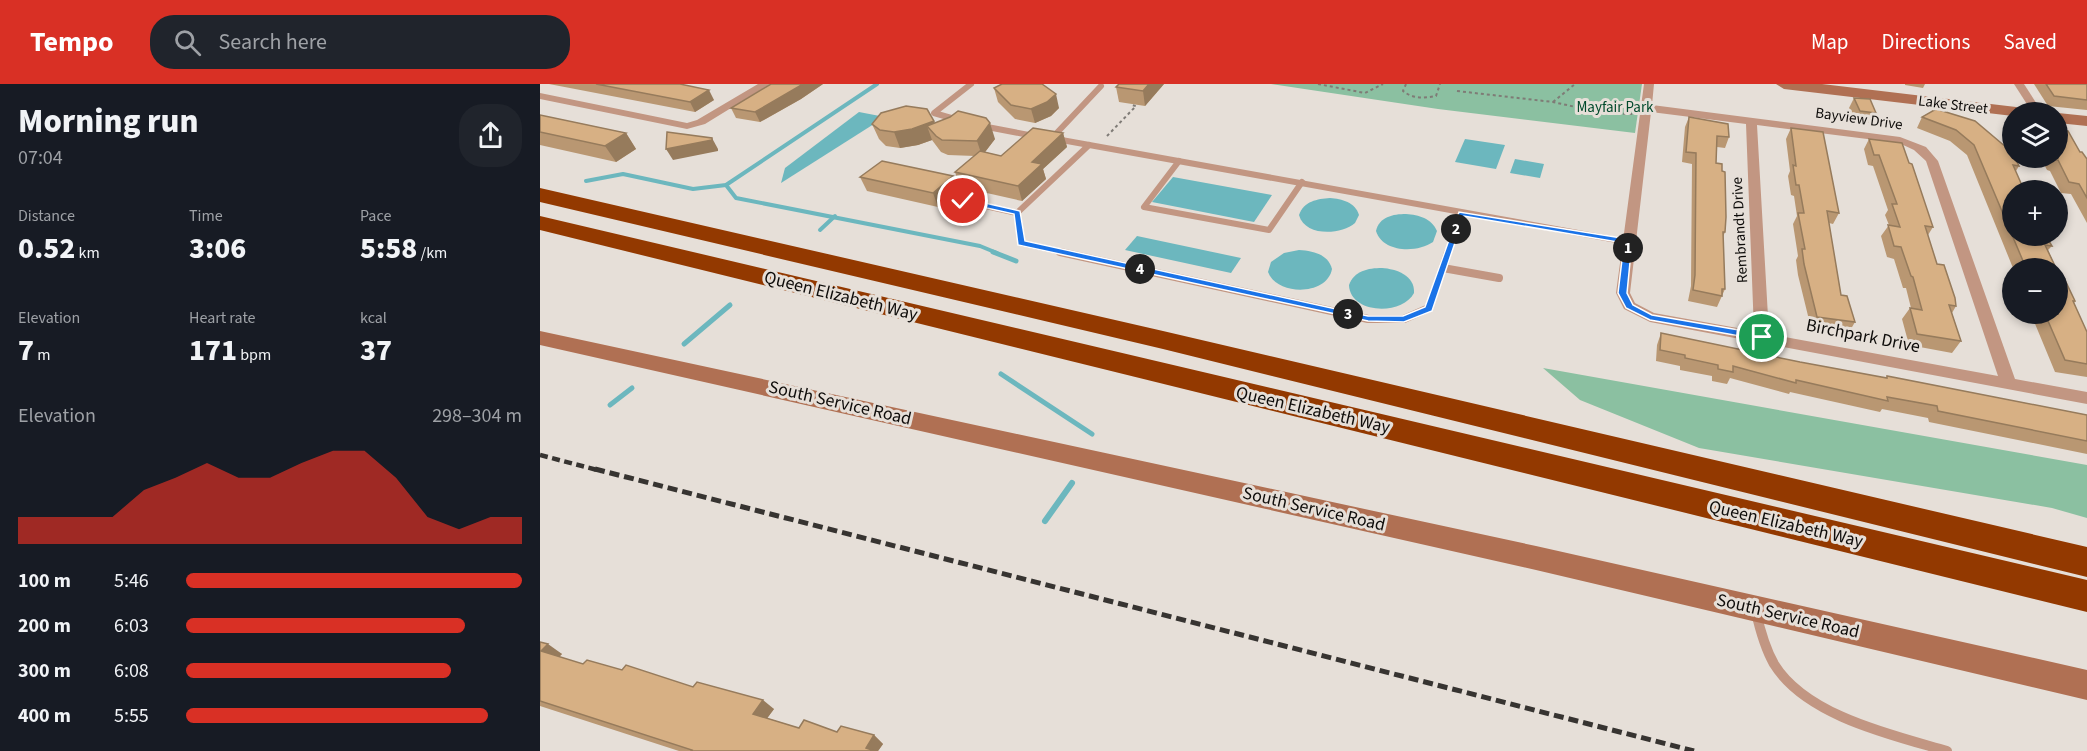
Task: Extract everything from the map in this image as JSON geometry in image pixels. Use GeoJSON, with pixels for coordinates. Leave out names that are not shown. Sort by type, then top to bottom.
{"type":"FeatureCollection","features":[{"type":"Feature","properties":{"kind":"highway","name":"Queen Elizabeth Way"},"geometry":{"type":"LineString","coordinates":[[540,195],[1175,343],[2087,562]]}},
{"type":"Feature","properties":{"kind":"highway","name":"Queen Elizabeth Way"},"geometry":{"type":"LineString","coordinates":[[540,223],[2087,596]]}},
{"type":"Feature","properties":{"kind":"street"},"geometry":{"type":"LineString","coordinates":[[540,96],[687,126],[701,122],[765,84]]}},
{"type":"Feature","properties":{"kind":"street","name":"Birchpark Drive"},"geometry":{"type":"LineString","coordinates":[[1650,84],[1642,111],[1623,293],[1629,306],[1650,317],[2087,398]]}},
{"type":"Feature","properties":{"kind":"street","name":"Lake Street"},"geometry":{"type":"LineString","coordinates":[[1784,84],[1818,86],[2002,110]]}},
{"type":"Feature","properties":{"kind":"street"},"geometry":{"type":"LineString","coordinates":[[2019,84],[2031,102]]}},
{"type":"Feature","properties":{"kind":"street","name":"Bayview Drive"},"geometry":{"type":"LineString","coordinates":[[1642,111],[1751,121],[1900,140],[1928,153],[2009,384]]}},
{"type":"Feature","properties":{"kind":"street"},"geometry":{"type":"LineString","coordinates":[[2068,120],[2086,123]]}},
{"type":"Feature","properties":{"kind":"street","name":"Rembrandt Drive"},"geometry":{"type":"LineString","coordinates":[[1751,121],[1762,337]]}},
{"type":"Feature","properties":{"kind":"street","name":"South Service Road"},"geometry":{"type":"LineString","coordinates":[[540,338],[1755,608],[2087,685]]}},
{"type":"Feature","properties":{"kind":"lane"},"geometry":{"type":"LineString","coordinates":[[964,122],[934,113],[971,84]]}},
{"type":"Feature","properties":{"kind":"lane"},"geometry":{"type":"LineString","coordinates":[[1052,139],[1101,86],[1092,84]]}},
{"type":"Feature","properties":{"kind":"lane"},"geometry":{"type":"LineString","coordinates":[[974,124],[1628,242]]}},
{"type":"Feature","properties":{"kind":"lane"},"geometry":{"type":"LineString","coordinates":[[1017,213],[1093,146]]}},
{"type":"Feature","properties":{"kind":"lane"},"geometry":{"type":"LineString","coordinates":[[1179,160],[1144,207],[1269,230],[1302,182]]}},
{"type":"Feature","properties":{"kind":"lane"},"geometry":{"type":"LineString","coordinates":[[963,201],[1017,213]]}},
{"type":"Feature","properties":{"kind":"lane"},"geometry":{"type":"LineString","coordinates":[[1017,213],[1021,243],[1368,319],[1404,319],[1429,309],[1461,213]]}},
{"type":"Feature","properties":{"kind":"lane"},"geometry":{"type":"LineString","coordinates":[[1443,268],[1499,278]]}},
{"type":"Feature","properties":{"kind":"lane"},"geometry":{"type":"LineString","coordinates":[[1755,608],[1763,640],[1780,671],[1816,704],[1879,730],[1947,751]]}},
{"type":"Feature","properties":{"kind":"path"},"geometry":{"type":"LineString","coordinates":[[1318,84],[1365,93],[1383,84]]}},
{"type":"Feature","properties":{"kind":"path"},"geometry":{"type":"LineString","coordinates":[[1406,84],[1403,91],[1406,94],[1426,98],[1436,96],[1439,84]]}},
{"type":"Feature","properties":{"kind":"path"},"geometry":{"type":"LineString","coordinates":[[1553,102],[1575,84]]}},
{"type":"Feature","properties":{"kind":"path"},"geometry":{"type":"LineString","coordinates":[[1457,90],[1553,102],[1603,113],[1642,111]]}},
{"type":"Feature","properties":{"kind":"path"},"geometry":{"type":"LineString","coordinates":[[1093,146],[1136,106],[1132,105]]}},
{"type":"Feature","properties":{"kind":"green space","name":"Mayfair Park"},"geometry":{"type":"Polygon","coordinates":[[[1271,84],[1642,84],[1635,133],[1438,109],[1271,84]]]}},
{"type":"Feature","properties":{"kind":"green space"},"geometry":{"type":"Polygon","coordinates":[[[1543,368],[2087,465],[2087,518],[2052,508],[1699,448],[1580,400],[1543,368]]]}},
{"type":"Feature","properties":{"kind":"water"},"geometry":{"type":"Polygon","coordinates":[[[859,112],[885,117],[781,183],[785,168],[859,112]]]}},
{"type":"Feature","properties":{"kind":"water"},"geometry":{"type":"Polygon","coordinates":[[[1465,139],[1505,145],[1496,169],[1455,162],[1465,139]]]}},
{"type":"Feature","properties":{"kind":"water"},"geometry":{"type":"Polygon","coordinates":[[[1515,159],[1544,164],[1540,178],[1510,173],[1515,159]]]}},
{"type":"Feature","properties":{"kind":"water"},"geometry":{"type":"Polygon","coordinates":[[[1173,177],[1272,195],[1254,222],[1152,202],[1173,177]]]}},
{"type":"Feature","properties":{"kind":"water"},"geometry":{"type":"Polygon","coordinates":[[[1330,198],[1343,200],[1354,207],[1359,215],[1355,223],[1333,232],[1308,227],[1299,215],[1301,210],[1316,200],[1330,198]]]}},
{"type":"Feature","properties":{"kind":"water"},"geometry":{"type":"Polygon","coordinates":[[[1406,214],[1420,216],[1431,223],[1437,231],[1433,242],[1418,248],[1401,249],[1386,244],[1380,238],[1376,231],[1383,219],[1406,214]]]}},
{"type":"Feature","properties":{"kind":"water"},"geometry":{"type":"Polygon","coordinates":[[[1137,236],[1241,258],[1231,273],[1125,250],[1137,236]]]}},
{"type":"Feature","properties":{"kind":"water"},"geometry":{"type":"Polygon","coordinates":[[[1299,250],[1319,254],[1330,264],[1332,269],[1328,278],[1321,284],[1302,290],[1291,289],[1273,280],[1268,272],[1271,262],[1284,253],[1299,250]]]}},
{"type":"Feature","properties":{"kind":"water"},"geometry":{"type":"Polygon","coordinates":[[[1382,268],[1404,274],[1411,282],[1414,293],[1399,306],[1377,309],[1358,302],[1352,295],[1349,285],[1354,276],[1367,270],[1382,268]]]}},
{"type":"Feature","properties":{"kind":"building"},"geometry":{"type":"Polygon","coordinates":[[[596,84],[680,84],[709,90],[690,102],[596,84]]]}},
{"type":"Feature","properties":{"kind":"building"},"geometry":{"type":"Polygon","coordinates":[[[771,84],[803,84],[755,112],[731,108],[771,84]]]}},
{"type":"Feature","properties":{"kind":"building"},"geometry":{"type":"Polygon","coordinates":[[[1002,84],[1042,84],[1056,94],[1047,102],[1031,109],[1011,105],[994,88],[1002,84]]]}},
{"type":"Feature","properties":{"kind":"building"},"geometry":{"type":"Polygon","coordinates":[[[1119,84],[1149,84],[1143,91],[1116,87],[1119,84]]]}},
{"type":"Feature","properties":{"kind":"building"},"geometry":{"type":"Polygon","coordinates":[[[2046,84],[2087,84],[2087,100],[2054,96],[2046,84]]]}},
{"type":"Feature","properties":{"kind":"building"},"geometry":{"type":"Polygon","coordinates":[[[1854,98],[1870,99],[1876,113],[1860,111],[1854,98]]]}},
{"type":"Feature","properties":{"kind":"building"},"geometry":{"type":"Polygon","coordinates":[[[906,106],[927,109],[934,121],[912,129],[894,132],[880,130],[872,124],[881,113],[906,106]]]}},
{"type":"Feature","properties":{"kind":"building"},"geometry":{"type":"Polygon","coordinates":[[[1936,109],[1975,121],[2002,144],[2002,168],[2014,168],[2020,180],[2002,180],[2002,211],[1974,145],[1956,130],[1922,117],[1936,109]]]}},
{"type":"Feature","properties":{"kind":"building"},"geometry":{"type":"Polygon","coordinates":[[[958,111],[986,118],[990,123],[977,141],[942,140],[927,126],[950,117],[958,111]]]}},
{"type":"Feature","properties":{"kind":"building"},"geometry":{"type":"Polygon","coordinates":[[[540,115],[626,133],[605,146],[540,132],[540,115]]]}},
{"type":"Feature","properties":{"kind":"building"},"geometry":{"type":"Polygon","coordinates":[[[1689,117],[1728,124],[1729,137],[1717,136],[1716,163],[1722,164],[1722,171],[1725,172],[1726,217],[1725,232],[1723,232],[1725,289],[1722,289],[1722,296],[1693,290],[1696,153],[1686,152],[1689,117]]]}},
{"type":"Feature","properties":{"kind":"building"},"geometry":{"type":"Polygon","coordinates":[[[1033,128],[1063,133],[1032,162],[1042,164],[1018,186],[955,172],[980,151],[1001,156],[1033,128]]]}},
{"type":"Feature","properties":{"kind":"building"},"geometry":{"type":"Polygon","coordinates":[[[1791,128],[1823,132],[1839,213],[1827,211],[1841,295],[1847,296],[1855,322],[1817,317],[1804,264],[1802,249],[1805,249],[1798,213],[1804,213],[1799,185],[1796,185],[1791,128]]]}},
{"type":"Feature","properties":{"kind":"building"},"geometry":{"type":"Polygon","coordinates":[[[2068,131],[2080,152],[2087,159],[2087,198],[2079,184],[2068,180],[2062,168],[2068,168],[2068,131]]]}},
{"type":"Feature","properties":{"kind":"building"},"geometry":{"type":"Polygon","coordinates":[[[667,132],[712,138],[712,140],[666,149],[667,132]]]}},
{"type":"Feature","properties":{"kind":"building"},"geometry":{"type":"Polygon","coordinates":[[[1869,139],[1902,143],[1909,163],[1912,164],[1933,227],[1925,226],[1937,264],[1944,265],[1955,298],[1956,306],[1949,305],[1961,341],[1917,334],[1910,308],[1922,310],[1913,277],[1901,247],[1894,246],[1888,225],[1900,227],[1892,204],[1897,204],[1879,155],[1874,155],[1869,139]]]}},
{"type":"Feature","properties":{"kind":"building"},"geometry":{"type":"Polygon","coordinates":[[[882,161],[953,176],[933,193],[860,177],[882,161]]]}},
{"type":"Feature","properties":{"kind":"building"},"geometry":{"type":"Polygon","coordinates":[[[2017,246],[2045,246],[2051,258],[2022,258],[2017,246]]]}},
{"type":"Feature","properties":{"kind":"building"},"geometry":{"type":"Polygon","coordinates":[[[2068,286],[2087,332],[2087,364],[2065,360],[2049,324],[2068,324],[2068,286]]]}},
{"type":"Feature","properties":{"kind":"building"},"geometry":{"type":"Polygon","coordinates":[[[1661,333],[1800,362],[1887,378],[1887,376],[2087,415],[2087,441],[1938,411],[1937,406],[1887,397],[1888,401],[1796,380],[1796,383],[1733,366],[1733,372],[1718,369],[1718,365],[1660,350],[1661,333]]]}},
{"type":"Feature","properties":{"kind":"building"},"geometry":{"type":"Polygon","coordinates":[[[540,642],[548,644],[541,651],[583,664],[587,660],[622,670],[626,665],[693,687],[697,682],[763,700],[753,714],[799,728],[804,720],[837,732],[841,726],[874,735],[866,748],[875,751],[691,751],[540,701],[540,642]]]}},
{"type":"Feature","properties":{"kind":"waterway"},"geometry":{"type":"LineString","coordinates":[[726,185],[877,84]]}},
{"type":"Feature","properties":{"kind":"waterway"},"geometry":{"type":"LineString","coordinates":[[586,181],[623,174],[693,189],[726,185]]}},
{"type":"Feature","properties":{"kind":"waterway"},"geometry":{"type":"LineString","coordinates":[[726,185],[736,198],[834,217]]}},
{"type":"Feature","properties":{"kind":"waterway"},"geometry":{"type":"LineString","coordinates":[[820,230],[834,217]]}},
{"type":"Feature","properties":{"kind":"waterway"},"geometry":{"type":"LineString","coordinates":[[834,217],[980,246],[997,253]]}},
{"type":"Feature","properties":{"kind":"waterway"},"geometry":{"type":"LineString","coordinates":[[993,252],[1016,261]]}},
{"type":"Feature","properties":{"kind":"waterway"},"geometry":{"type":"LineString","coordinates":[[684,344],[730,305]]}},
{"type":"Feature","properties":{"kind":"waterway"},"geometry":{"type":"LineString","coordinates":[[1001,374],[1092,434]]}},
{"type":"Feature","properties":{"kind":"waterway"},"geometry":{"type":"LineString","coordinates":[[610,405],[632,388]]}},
{"type":"Feature","properties":{"kind":"waterway"},"geometry":{"type":"LineString","coordinates":[[1045,521],[1072,483]]}},
{"type":"Feature","properties":{"kind":"railway"},"geometry":{"type":"LineString","coordinates":[[540,455],[601,471]]}},
{"type":"Feature","properties":{"kind":"railway"},"geometry":{"type":"LineString","coordinates":[[595,469],[1694,751]]}},
{"type":"Feature","properties":{"kind":"route"},"geometry":{"type":"LineString","coordinates":[[963,201],[1017,213],[1021,243],[1368,319],[1404,319],[1429,309],[1461,213],[1628,242],[1623,293],[1629,306],[1650,317],[1762,337]]}}]}
